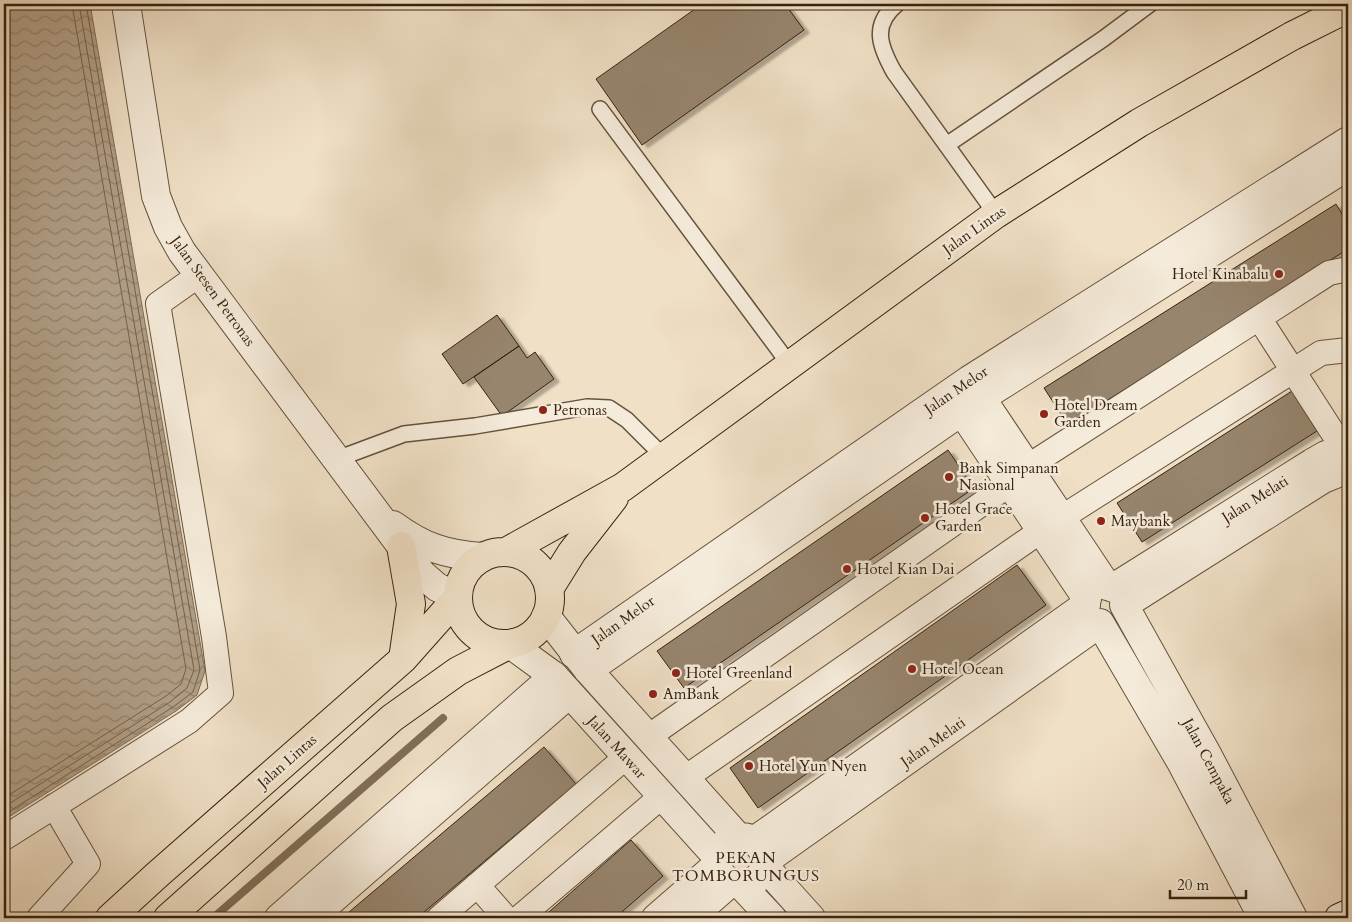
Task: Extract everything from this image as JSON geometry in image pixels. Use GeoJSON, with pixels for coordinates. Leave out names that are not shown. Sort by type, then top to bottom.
{"type":"FeatureCollection","features":[{"type":"Feature","properties":{"kind":"main road","name":"Jalan Lintas"},"geometry":{"type":"LineString","coordinates":[[494,555],[623,487],[996,214],[1140,123],[1292,36],[1348,8]]}},
{"type":"Feature","properties":{"kind":"main road","name":"Jalan Lintas"},"geometry":{"type":"LineString","coordinates":[[549,589],[572,552],[623,487]]}},
{"type":"Feature","properties":{"kind":"main road"},"geometry":{"type":"LineString","coordinates":[[401,546],[411,604],[403,659]]}},
{"type":"Feature","properties":{"kind":"main road"},"geometry":{"type":"LineString","coordinates":[[168,918],[392,718],[458,671],[532,634],[546,616],[550,603],[549,589],[544,575],[534,563],[520,555],[494,555],[465,574],[458,597],[459,610],[473,632],[484,640],[497,644],[510,644]]}},
{"type":"Feature","properties":{"kind":"main road","name":"Jalan Lintas"},"geometry":{"type":"LineString","coordinates":[[110,918],[157,874],[403,659],[458,597]]}},
{"type":"Feature","properties":{"kind":"street","name":"Jalan Stesen Petronas"},"geometry":{"type":"LineString","coordinates":[[126,4],[156,196],[168,227],[182,252],[422,574],[437,587],[458,597]]}},
{"type":"Feature","properties":{"kind":"street","name":"Jalan Melor"},"geometry":{"type":"LineString","coordinates":[[581,662],[966,396],[1348,141]]}},
{"type":"Feature","properties":{"kind":"street","name":"Jalan Melor"},"geometry":{"type":"LineString","coordinates":[[966,396],[1348,166]]}},
{"type":"Feature","properties":{"kind":"street"},"geometry":{"type":"LineString","coordinates":[[648,737],[1019,476],[1329,273],[1348,269]]}},
{"type":"Feature","properties":{"kind":"street"},"geometry":{"type":"LineString","coordinates":[[4,838],[189,721],[221,693],[214,637],[158,304],[199,275]]}},
{"type":"Feature","properties":{"kind":"street"},"geometry":{"type":"LineString","coordinates":[[1260,318],[1347,456]]}},
{"type":"Feature","properties":{"kind":"street"},"geometry":{"type":"LineString","coordinates":[[685,778],[1051,524],[1321,353],[1348,350]]}},
{"type":"Feature","properties":{"kind":"street","name":"Jalan Cempaka"},"geometry":{"type":"LineString","coordinates":[[966,396],[1207,754],[1293,918]]}},
{"type":"Feature","properties":{"kind":"street","name":"Jalan Melati"},"geometry":{"type":"LineString","coordinates":[[755,852],[1103,601],[1323,479],[1347,456]]}},
{"type":"Feature","properties":{"kind":"street","name":"Jalan Stesen Petronas"},"geometry":{"type":"LineString","coordinates":[[377,513],[423,545],[457,556],[494,555]]}},
{"type":"Feature","properties":{"kind":"street","name":"Jalan Cempaka"},"geometry":{"type":"LineString","coordinates":[[1103,601],[1181,762],[1263,918]]}},
{"type":"Feature","properties":{"kind":"street","name":"Jalan Mawar"},"geometry":{"type":"LineString","coordinates":[[546,616],[581,662],[685,778],[755,852],[811,918]]}},
{"type":"Feature","properties":{"kind":"street","name":"Jalan Mawar"},"geometry":{"type":"LineString","coordinates":[[510,644],[561,685],[662,796],[727,872],[772,918]]}},
{"type":"Feature","properties":{"kind":"street"},"geometry":{"type":"LineString","coordinates":[[279,918],[561,685]]}},
{"type":"Feature","properties":{"kind":"street"},"geometry":{"type":"LineString","coordinates":[[311,918],[561,685]]}},
{"type":"Feature","properties":{"kind":"street"},"geometry":{"type":"LineString","coordinates":[[439,918],[626,757]]}},
{"type":"Feature","properties":{"kind":"street"},"geometry":{"type":"LineString","coordinates":[[519,918],[662,796]]}},
{"type":"Feature","properties":{"kind":"street"},"geometry":{"type":"LineString","coordinates":[[39,918],[88,864],[54,806]]}},
{"type":"Feature","properties":{"kind":"street"},"geometry":{"type":"LineString","coordinates":[[656,918],[727,872],[756,880],[755,852],[725,844],[727,872],[690,918]]}},
{"type":"Feature","properties":{"kind":"street"},"geometry":{"type":"LineString","coordinates":[[477,885],[506,918]]}},
{"type":"Feature","properties":{"kind":"street"},"geometry":{"type":"LineString","coordinates":[[1339,918],[1348,914]]}},
{"type":"Feature","properties":{"kind":"lane"},"geometry":{"type":"LineString","coordinates":[[897,4],[883,20],[880,34],[882,50],[894,72],[948,144],[996,214]]}},
{"type":"Feature","properties":{"kind":"lane"},"geometry":{"type":"LineString","coordinates":[[948,144],[1103,39],[1150,4]]}},
{"type":"Feature","properties":{"kind":"lane"},"geometry":{"type":"LineString","coordinates":[[600,109],[790,365]]}},
{"type":"Feature","properties":{"kind":"lane"},"geometry":{"type":"LineString","coordinates":[[337,459],[404,434],[475,426],[587,407],[609,408],[628,420],[664,457]]}},
{"type":"Feature","properties":{"kind":"water"},"geometry":{"type":"Polygon","coordinates":[[[4,4],[90,4],[205,671],[197,695],[176,711],[4,820],[4,4]]]}},
{"type":"Feature","properties":{"kind":"building"},"geometry":{"type":"Polygon","coordinates":[[[702,4],[785,4],[804,30],[642,145],[596,79],[702,4]]]}},
{"type":"Feature","properties":{"kind":"building"},"geometry":{"type":"Polygon","coordinates":[[[1336,204],[1348,224],[1348,249],[1068,425],[1044,388],[1336,204]]]}},
{"type":"Feature","properties":{"kind":"building"},"geometry":{"type":"Polygon","coordinates":[[[497,315],[519,346],[463,384],[442,354],[497,315]]]}},
{"type":"Feature","properties":{"kind":"building"},"geometry":{"type":"Polygon","coordinates":[[[519,346],[527,358],[535,352],[554,379],[502,416],[474,377],[519,346]]]}},
{"type":"Feature","properties":{"kind":"building"},"geometry":{"type":"Polygon","coordinates":[[[1292,391],[1317,431],[1142,542],[1117,503],[1292,391]]]}},
{"type":"Feature","properties":{"kind":"building"},"geometry":{"type":"Polygon","coordinates":[[[948,450],[974,488],[684,688],[657,651],[948,450]]]}},
{"type":"Feature","properties":{"kind":"building"},"geometry":{"type":"Polygon","coordinates":[[[1017,565],[1046,605],[758,808],[730,768],[1017,565]]]}},
{"type":"Feature","properties":{"kind":"building"},"geometry":{"type":"Polygon","coordinates":[[[544,747],[576,784],[417,918],[342,918],[544,747]]]}},
{"type":"Feature","properties":{"kind":"building"},"geometry":{"type":"Polygon","coordinates":[[[631,840],[663,876],[615,918],[542,918],[631,840]]]}},
{"type":"Feature","properties":{"kind":"waterway"},"geometry":{"type":"LineString","coordinates":[[213,918],[443,718]]}},
{"type":"Feature","properties":{"kind":"place","name":"Hotel Kinabalu"},"geometry":{"type":"Point","coordinates":[1279,274]}},
{"type":"Feature","properties":{"kind":"place","name":"Petronas"},"geometry":{"type":"Point","coordinates":[543,410]}},
{"type":"Feature","properties":{"kind":"place","name":"Hotel Dream Garden"},"geometry":{"type":"Point","coordinates":[1044,414]}},
{"type":"Feature","properties":{"kind":"place","name":"Bank Simpanan Nasional"},"geometry":{"type":"Point","coordinates":[949,477]}},
{"type":"Feature","properties":{"kind":"place","name":"Hotel Grace Garden"},"geometry":{"type":"Point","coordinates":[925,518]}},
{"type":"Feature","properties":{"kind":"place","name":"Maybank"},"geometry":{"type":"Point","coordinates":[1101,521]}},
{"type":"Feature","properties":{"kind":"place","name":"Hotel Kian Dai"},"geometry":{"type":"Point","coordinates":[847,569]}},
{"type":"Feature","properties":{"kind":"place","name":"Hotel Ocean"},"geometry":{"type":"Point","coordinates":[912,669]}},
{"type":"Feature","properties":{"kind":"place","name":"Hotel Greenland"},"geometry":{"type":"Point","coordinates":[676,673]}},
{"type":"Feature","properties":{"kind":"place","name":"AmBank"},"geometry":{"type":"Point","coordinates":[653,694]}},
{"type":"Feature","properties":{"kind":"place","name":"Hotel Yun Nyen"},"geometry":{"type":"Point","coordinates":[749,766]}},
{"type":"Feature","properties":{"kind":"district","name":"PEKAN TOMBORUNGUS"},"geometry":{"type":"Point","coordinates":[746,866]}}]}
